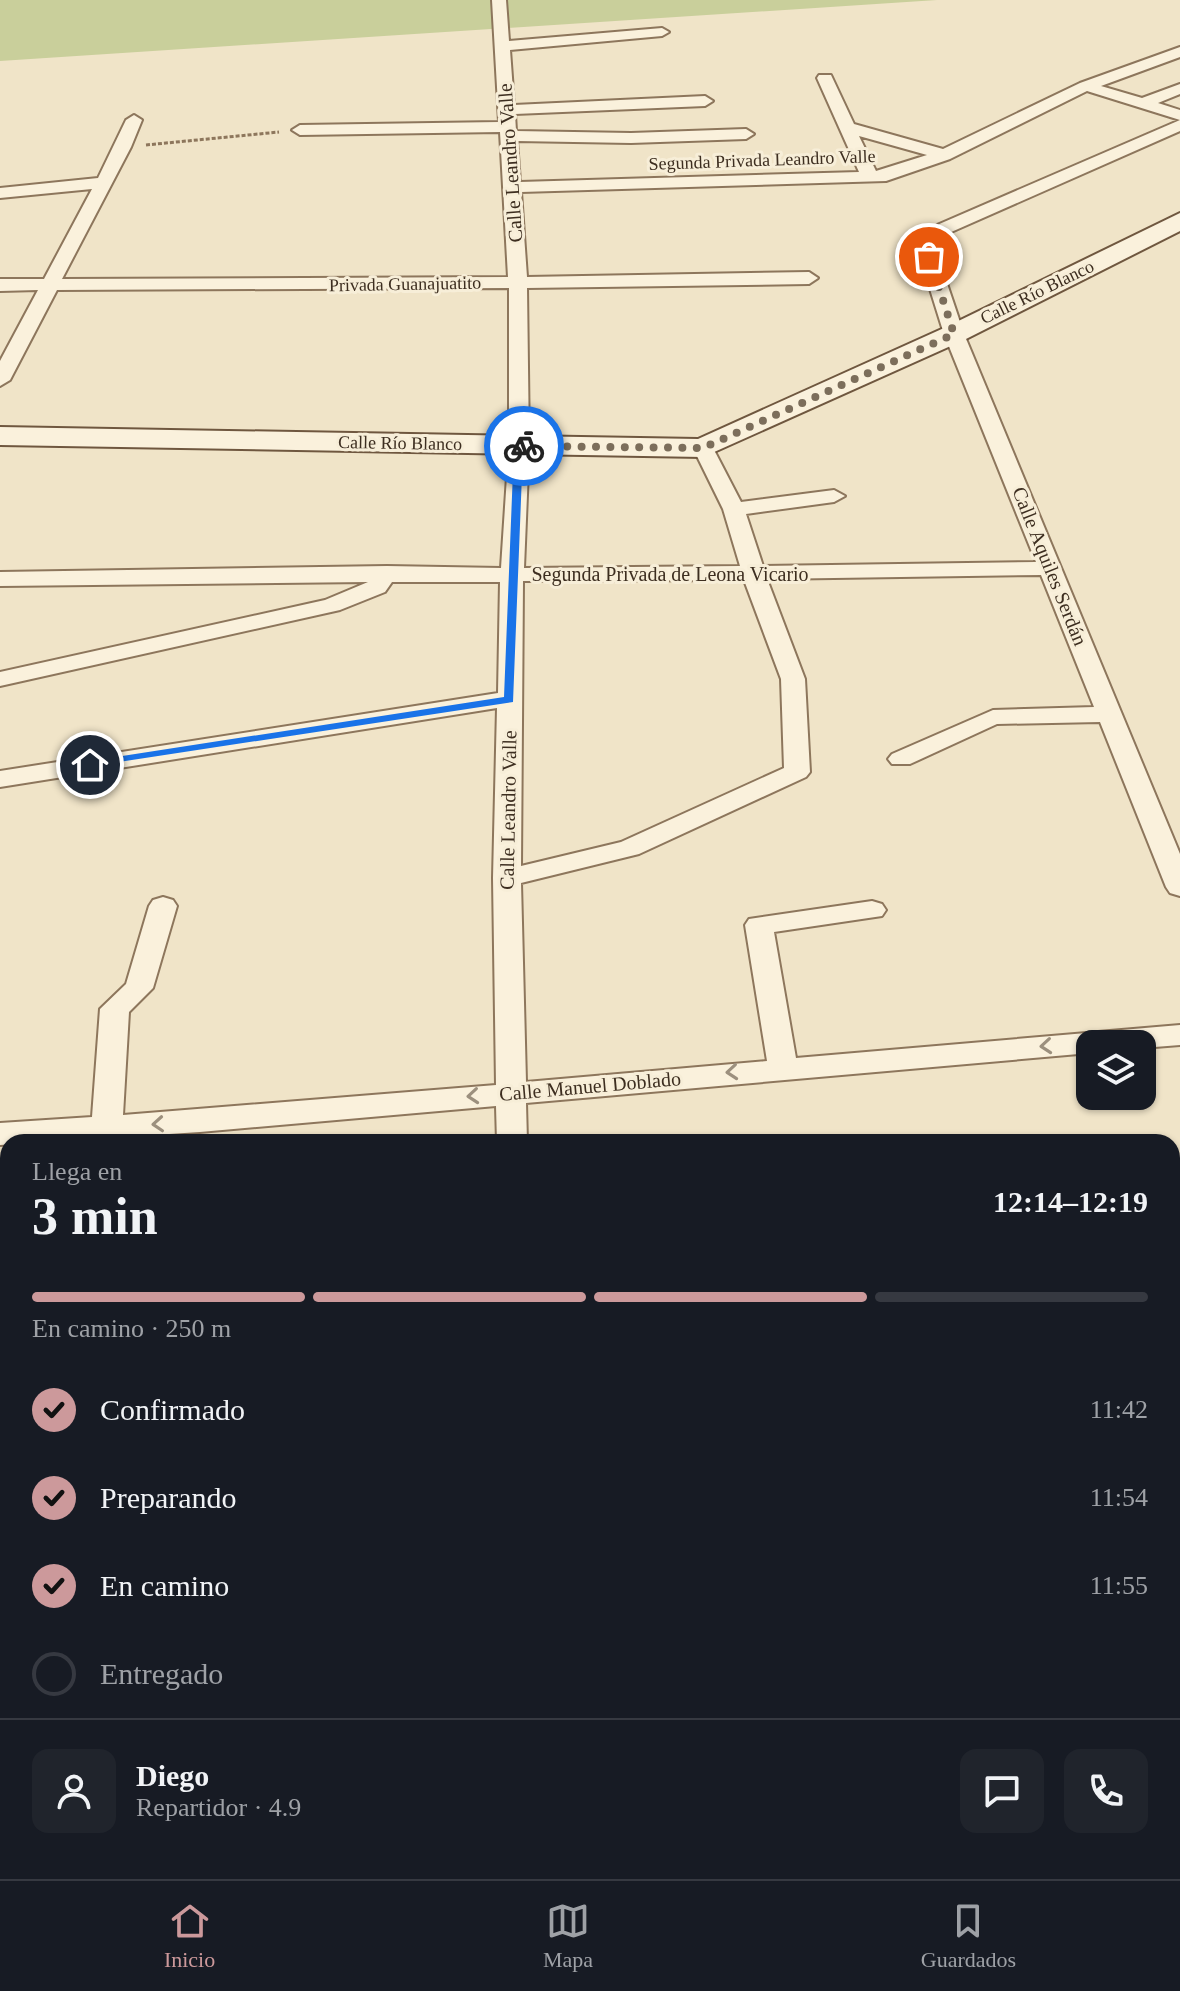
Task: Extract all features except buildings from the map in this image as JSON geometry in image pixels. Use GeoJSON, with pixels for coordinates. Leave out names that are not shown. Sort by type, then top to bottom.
{"type":"FeatureCollection","features":[{"type":"Feature","properties":{"kind":"street","name":"Calle Leandro Valle"},"geometry":{"type":"LineString","coordinates":[[499,0],[518,282],[519,446],[512,574],[507,878],[512,1134]]}},
{"type":"Feature","properties":{"kind":"street"},"geometry":{"type":"LineString","coordinates":[[503,46],[662,32]]}},
{"type":"Feature","properties":{"kind":"street","name":"Segunda Privada Leandro Valle"},"geometry":{"type":"LineString","coordinates":[[513,187],[886,176],[944,155],[1086,86],[1180,52]]}},
{"type":"Feature","properties":{"kind":"street"},"geometry":{"type":"LineString","coordinates":[[825,78],[870,177]]}},
{"type":"Feature","properties":{"kind":"street"},"geometry":{"type":"LineString","coordinates":[[1086,86],[1180,115]]}},
{"type":"Feature","properties":{"kind":"street"},"geometry":{"type":"LineString","coordinates":[[1143,103],[1180,89]]}},
{"type":"Feature","properties":{"kind":"street"},"geometry":{"type":"LineString","coordinates":[[300,130],[506,124],[705,101]]}},
{"type":"Feature","properties":{"kind":"street"},"geometry":{"type":"LineString","coordinates":[[0,380],[123,147],[134,120]]}},
{"type":"Feature","properties":{"kind":"street"},"geometry":{"type":"LineString","coordinates":[[506,124],[631,138],[746,134]]}},
{"type":"Feature","properties":{"kind":"street","name":"Calle Aquiles Serdán"},"geometry":{"type":"LineString","coordinates":[[1180,125],[943,229],[929,243],[929,257],[954,334],[1110,714],[1171,844],[1180,887]]}},
{"type":"Feature","properties":{"kind":"street"},"geometry":{"type":"LineString","coordinates":[[847,127],[944,155]]}},
{"type":"Feature","properties":{"kind":"street"},"geometry":{"type":"LineString","coordinates":[[0,193],[104,183]]}},
{"type":"Feature","properties":{"kind":"street","name":"Calle Río Blanco"},"geometry":{"type":"LineString","coordinates":[[0,436],[703,448],[954,334],[1180,221]]}},
{"type":"Feature","properties":{"kind":"street","name":"Privada Guanajuatito"},"geometry":{"type":"LineString","coordinates":[[0,285],[809,278]]}},
{"type":"Feature","properties":{"kind":"street"},"geometry":{"type":"LineString","coordinates":[[507,878],[630,848],[797,772],[793,679],[754,575],[734,509],[703,448]]}},
{"type":"Feature","properties":{"kind":"street"},"geometry":{"type":"LineString","coordinates":[[734,509],[834,496]]}},
{"type":"Feature","properties":{"kind":"street","name":"Segunda Privada de Leona Vicario"},"geometry":{"type":"LineString","coordinates":[[0,579],[387,573],[754,575],[1051,568]]}},
{"type":"Feature","properties":{"kind":"street"},"geometry":{"type":"LineString","coordinates":[[0,679],[332,605],[377,587],[387,573]]}},
{"type":"Feature","properties":{"kind":"street"},"geometry":{"type":"LineString","coordinates":[[0,779],[509,699]]}},
{"type":"Feature","properties":{"kind":"street"},"geometry":{"type":"LineString","coordinates":[[901,759],[993,717],[1110,714]]}},
{"type":"Feature","properties":{"kind":"street"},"geometry":{"type":"LineString","coordinates":[[107,1127],[115,1009],[139,988],[163,906]]}},
{"type":"Feature","properties":{"kind":"street"},"geometry":{"type":"LineString","coordinates":[[783,1067],[759,925],[872,910]]}},
{"type":"Feature","properties":{"kind":"street","name":"Calle Manuel Doblado"},"geometry":{"type":"LineString","coordinates":[[0,1134],[107,1127],[198,1131],[510,1093],[1180,1035]]}},
{"type":"Feature","properties":{"kind":"path"},"geometry":{"type":"LineString","coordinates":[[123,147],[300,130]]}},
{"type":"Feature","properties":{"kind":"green space"},"geometry":{"type":"Polygon","coordinates":[[[0,0],[937,0],[0,61],[0,0]]]}},
{"type":"Feature","properties":{"kind":"way so far"},"geometry":{"type":"LineString","coordinates":[[524,446],[703,448],[954,334],[929,257]]}},
{"type":"Feature","properties":{"kind":"route"},"geometry":{"type":"LineString","coordinates":[[90,765],[509,699],[519,446],[524,446]]}}]}
